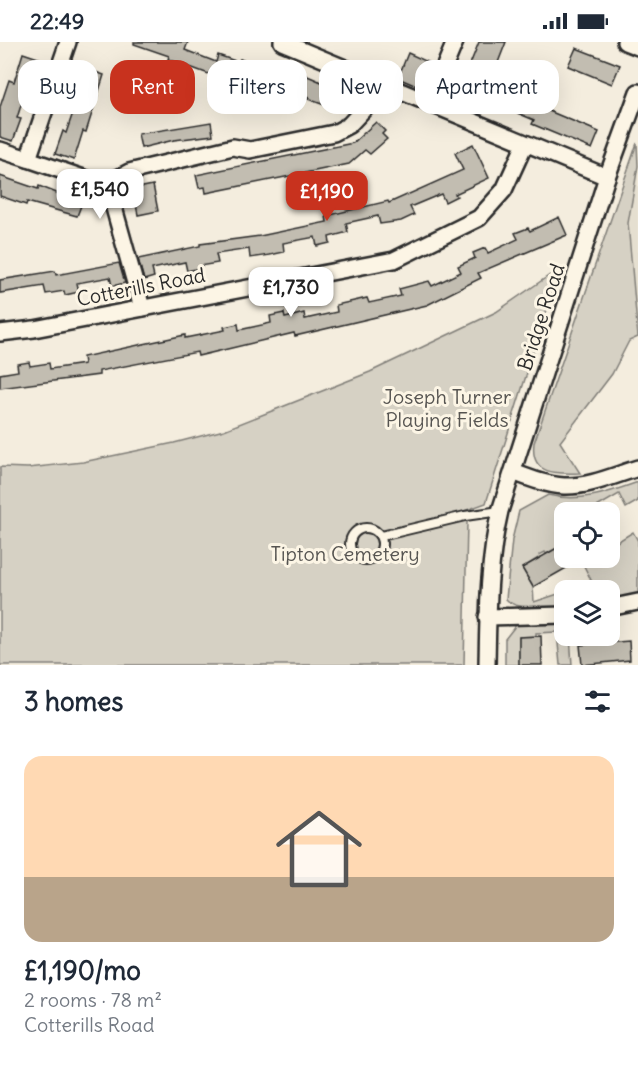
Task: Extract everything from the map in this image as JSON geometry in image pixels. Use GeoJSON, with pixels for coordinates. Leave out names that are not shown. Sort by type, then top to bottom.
{"type":"FeatureCollection","features":[{"type":"Feature","properties":{"kind":"street"},"geometry":{"type":"LineString","coordinates":[[28,159],[68,42]]}},
{"type":"Feature","properties":{"kind":"street"},"geometry":{"type":"LineString","coordinates":[[282,42],[324,60]]}},
{"type":"Feature","properties":{"kind":"street"},"geometry":{"type":"LineString","coordinates":[[447,60],[455,42]]}},
{"type":"Feature","properties":{"kind":"street"},"geometry":{"type":"LineString","coordinates":[[625,42],[638,47]]}},
{"type":"Feature","properties":{"kind":"street","name":"Bridge Road"},"geometry":{"type":"LineString","coordinates":[[487,665],[492,546],[500,511],[607,177],[638,92]]}},
{"type":"Feature","properties":{"kind":"street"},"geometry":{"type":"LineString","coordinates":[[106,188],[114,180],[129,172],[233,147],[250,150],[334,133],[349,125],[359,114]]}},
{"type":"Feature","properties":{"kind":"street"},"geometry":{"type":"LineString","coordinates":[[453,114],[607,177]]}},
{"type":"Feature","properties":{"kind":"street","name":"Cotterills Road"},"geometry":{"type":"LineString","coordinates":[[0,333],[34,329],[394,260],[480,218],[504,190],[525,144]]}},
{"type":"Feature","properties":{"kind":"street"},"geometry":{"type":"LineString","coordinates":[[0,150],[101,184],[106,188],[111,197],[142,308]]}},
{"type":"Feature","properties":{"kind":"street"},"geometry":{"type":"LineString","coordinates":[[513,472],[537,481],[564,486],[587,484],[638,468]]}},
{"type":"Feature","properties":{"kind":"street"},"geometry":{"type":"LineString","coordinates":[[620,606],[638,602]]}},
{"type":"Feature","properties":{"kind":"street"},"geometry":{"type":"LineString","coordinates":[[488,617],[554,615]]}},
{"type":"Feature","properties":{"kind":"lane"},"geometry":{"type":"LineString","coordinates":[[381,536],[465,516],[500,511]]}},
{"type":"Feature","properties":{"kind":"lane"},"geometry":{"type":"LineString","coordinates":[[368,527],[376,530],[381,536],[383,545],[380,553],[374,559],[365,561],[357,558],[352,551],[350,543],[352,535],[359,529],[368,527]]}},
{"type":"Feature","properties":{"kind":"shaded area"},"geometry":{"type":"Polygon","coordinates":[[[638,166],[638,325],[628,223],[638,166]]]}},
{"type":"Feature","properties":{"kind":"green space"},"geometry":{"type":"Polygon","coordinates":[[[637,143],[638,166],[628,223],[638,337],[629,341],[612,374],[560,442],[580,473],[546,470],[536,461],[534,443],[637,143]]]}},
{"type":"Feature","properties":{"kind":"green space","name":"Tipton Cemetery"},"geometry":{"type":"Polygon","coordinates":[[[560,268],[486,503],[464,511],[467,522],[464,665],[0,665],[0,467],[28,468],[83,462],[224,430],[370,372],[496,312],[560,268]]]}},
{"type":"Feature","properties":{"kind":"green space"},"geometry":{"type":"Polygon","coordinates":[[[638,482],[638,501],[626,508],[619,494],[605,502],[554,502],[554,550],[539,555],[540,557],[522,568],[533,587],[534,602],[554,595],[554,611],[541,613],[540,606],[518,606],[506,599],[512,540],[519,511],[548,495],[571,498],[604,493],[638,482]]]}},
{"type":"Feature","properties":{"kind":"green space"},"geometry":{"type":"Polygon","coordinates":[[[633,532],[638,541],[638,597],[620,601],[620,580],[591,580],[585,568],[620,568],[620,540],[633,532]]]}},
{"type":"Feature","properties":{"kind":"green space"},"geometry":{"type":"Polygon","coordinates":[[[554,624],[554,632],[519,637],[519,665],[505,665],[505,639],[516,625],[554,624]]]}},
{"type":"Feature","properties":{"kind":"green space"},"geometry":{"type":"Polygon","coordinates":[[[558,646],[571,646],[572,665],[560,665],[558,646]]]}},
{"type":"Feature","properties":{"kind":"building"},"geometry":{"type":"Polygon","coordinates":[[[134,42],[188,42],[185,50],[211,60],[207,60],[207,73],[195,69],[195,60],[171,60],[168,59],[169,56],[134,44],[134,42]]]}},
{"type":"Feature","properties":{"kind":"building"},"geometry":{"type":"Polygon","coordinates":[[[479,42],[506,42],[499,60],[472,60],[479,42]]]}},
{"type":"Feature","properties":{"kind":"building"},"geometry":{"type":"Polygon","coordinates":[[[576,48],[620,65],[612,84],[568,66],[576,48]]]}},
{"type":"Feature","properties":{"kind":"building"},"geometry":{"type":"Polygon","coordinates":[[[23,53],[41,59],[41,60],[21,60],[23,53]]]}},
{"type":"Feature","properties":{"kind":"building"},"geometry":{"type":"Polygon","coordinates":[[[408,53],[423,60],[415,60],[415,85],[403,80],[403,66],[408,53]]]}},
{"type":"Feature","properties":{"kind":"building"},"geometry":{"type":"Polygon","coordinates":[[[218,55],[232,60],[217,60],[218,55]]]}},
{"type":"Feature","properties":{"kind":"building"},"geometry":{"type":"Polygon","coordinates":[[[18,69],[17,118],[21,119],[13,141],[0,137],[0,107],[9,80],[14,82],[18,69]]]}},
{"type":"Feature","properties":{"kind":"building"},"geometry":{"type":"Polygon","coordinates":[[[98,73],[104,75],[98,94],[98,73]]]}},
{"type":"Feature","properties":{"kind":"building"},"geometry":{"type":"Polygon","coordinates":[[[307,76],[319,81],[319,103],[308,99],[307,96],[307,76]]]}},
{"type":"Feature","properties":{"kind":"building"},"geometry":{"type":"Polygon","coordinates":[[[73,114],[92,114],[86,132],[83,131],[74,160],[55,154],[63,131],[66,133],[73,114]]]}},
{"type":"Feature","properties":{"kind":"building"},"geometry":{"type":"Polygon","coordinates":[[[520,114],[556,114],[599,132],[592,149],[532,124],[534,120],[520,114]]]}},
{"type":"Feature","properties":{"kind":"building"},"geometry":{"type":"Polygon","coordinates":[[[211,122],[213,135],[174,140],[141,148],[138,134],[211,122]]]}},
{"type":"Feature","properties":{"kind":"building"},"geometry":{"type":"Polygon","coordinates":[[[376,122],[385,131],[382,134],[387,139],[370,154],[365,150],[349,164],[206,193],[205,187],[199,188],[196,175],[353,143],[376,122]]]}},
{"type":"Feature","properties":{"kind":"building"},"geometry":{"type":"Polygon","coordinates":[[[473,144],[489,178],[455,194],[457,196],[445,202],[441,194],[410,207],[414,215],[401,221],[380,224],[378,216],[346,223],[348,232],[329,237],[330,243],[317,246],[315,237],[283,243],[284,252],[270,255],[250,258],[249,249],[216,254],[218,263],[199,266],[200,268],[187,271],[185,262],[152,269],[154,277],[144,280],[138,259],[200,246],[200,244],[260,236],[327,222],[326,216],[388,201],[389,203],[463,170],[455,153],[473,144]]]}},
{"type":"Feature","properties":{"kind":"building"},"geometry":{"type":"Polygon","coordinates":[[[0,176],[38,189],[39,186],[82,203],[77,216],[27,202],[26,205],[0,196],[0,176]]]}},
{"type":"Feature","properties":{"kind":"building"},"geometry":{"type":"Polygon","coordinates":[[[153,185],[158,211],[138,215],[133,189],[153,185]]]}},
{"type":"Feature","properties":{"kind":"building"},"geometry":{"type":"Polygon","coordinates":[[[559,217],[567,235],[478,273],[481,278],[427,305],[198,356],[197,352],[99,371],[99,375],[0,388],[0,374],[18,371],[17,364],[29,362],[30,366],[49,363],[50,369],[84,364],[83,357],[185,335],[185,338],[225,330],[224,327],[238,324],[239,330],[271,323],[270,316],[284,313],[285,318],[304,313],[305,319],[337,312],[336,305],[367,298],[369,303],[401,296],[399,289],[429,281],[432,286],[461,272],[458,266],[475,258],[473,253],[485,248],[488,253],[518,239],[515,233],[528,228],[530,231],[559,217]]]}},
{"type":"Feature","properties":{"kind":"building"},"geometry":{"type":"Polygon","coordinates":[[[119,263],[125,283],[112,286],[110,277],[77,283],[79,292],[65,295],[64,291],[46,294],[44,286],[0,293],[0,280],[55,271],[56,275],[119,263]]]}},
{"type":"Feature","properties":{"kind":"building"},"geometry":{"type":"Polygon","coordinates":[[[554,550],[554,568],[566,568],[533,587],[522,568],[554,550]]]}},
{"type":"Feature","properties":{"kind":"building"},"geometry":{"type":"Polygon","coordinates":[[[541,636],[542,665],[519,665],[519,637],[541,636]]]}},
{"type":"Feature","properties":{"kind":"building"},"geometry":{"type":"Polygon","coordinates":[[[629,641],[630,660],[582,665],[580,646],[620,646],[620,642],[629,641]]]}},
{"type":"Feature","properties":{"kind":"park label","name":"Joseph Turner Playing Fields"},"geometry":{"type":"Point","coordinates":[447,408]}}]}
